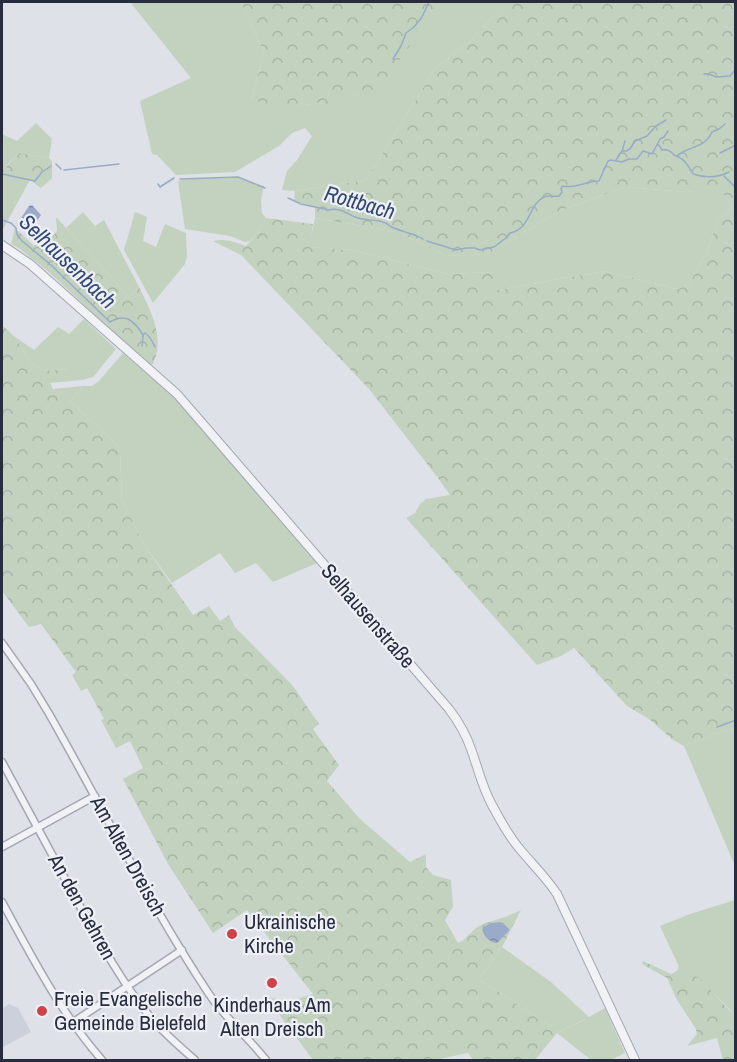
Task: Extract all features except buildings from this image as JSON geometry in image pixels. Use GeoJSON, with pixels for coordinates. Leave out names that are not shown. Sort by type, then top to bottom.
{"type":"FeatureCollection","features":[{"type":"Feature","properties":{"kind":"street","name":"Selhausenstraße"},"geometry":{"type":"LineString","coordinates":[[2,245],[30,264],[177,394],[449,709],[465,733],[490,802],[505,828],[557,894],[635,1060]]}},
{"type":"Feature","properties":{"kind":"street","name":"Am Alten Dreisch"},"geometry":{"type":"LineString","coordinates":[[2,643],[48,712],[153,903],[208,992],[220,1010],[266,1060]]}},
{"type":"Feature","properties":{"kind":"street","name":"An den Gehren"},"geometry":{"type":"LineString","coordinates":[[2,762],[96,936],[128,986],[163,1031],[195,1060]]}},
{"type":"Feature","properties":{"kind":"street"},"geometry":{"type":"LineString","coordinates":[[2,847],[95,796]]}},
{"type":"Feature","properties":{"kind":"street"},"geometry":{"type":"LineString","coordinates":[[2,902],[4,914],[72,1023],[102,1060]]}},
{"type":"Feature","properties":{"kind":"street"},"geometry":{"type":"LineString","coordinates":[[72,1023],[182,950]]}},
{"type":"Feature","properties":{"kind":"shaded area"},"geometry":{"type":"Polygon","coordinates":[[[9,1004],[18,1008],[31,1032],[3,1047],[2,1009],[9,1004]]]}},
{"type":"Feature","properties":{"kind":"green space"},"geometry":{"type":"Polygon","coordinates":[[[130,2],[241,2],[264,53],[252,99],[298,106],[324,102],[352,92],[367,102],[442,2],[498,2],[503,6],[470,41],[435,69],[366,180],[295,191],[282,190],[287,171],[312,136],[305,128],[292,133],[279,146],[235,172],[176,175],[157,155],[152,154],[140,101],[191,78],[130,2]]]}},
{"type":"Feature","properties":{"kind":"green space"},"geometry":{"type":"Polygon","coordinates":[[[241,2],[442,2],[368,103],[352,92],[336,108],[329,108],[323,102],[299,106],[288,112],[252,99],[264,53],[241,2]]]}},
{"type":"Feature","properties":{"kind":"green space"},"geometry":{"type":"Polygon","coordinates":[[[498,2],[735,2],[735,729],[722,731],[684,746],[673,740],[649,719],[627,706],[574,648],[561,656],[537,665],[406,518],[415,513],[426,499],[450,495],[438,478],[369,389],[241,255],[213,241],[226,240],[246,246],[258,233],[266,218],[313,224],[310,247],[352,250],[448,274],[494,272],[498,290],[604,271],[678,289],[688,285],[706,254],[718,220],[733,208],[719,188],[687,192],[625,187],[559,211],[488,254],[446,256],[398,232],[315,218],[315,207],[294,201],[295,191],[366,180],[435,69],[470,41],[502,7],[498,2]]]}},
{"type":"Feature","properties":{"kind":"green space"},"geometry":{"type":"Polygon","coordinates":[[[36,123],[52,139],[49,158],[19,153],[2,170],[2,134],[17,141],[36,123]]]}},
{"type":"Feature","properties":{"kind":"green space"},"geometry":{"type":"Polygon","coordinates":[[[19,153],[49,158],[52,161],[52,178],[41,188],[30,178],[2,171],[19,153]]]}},
{"type":"Feature","properties":{"kind":"green space"},"geometry":{"type":"Polygon","coordinates":[[[2,170],[31,178],[3,229],[2,229],[2,170]]]}},
{"type":"Feature","properties":{"kind":"green space"},"geometry":{"type":"Polygon","coordinates":[[[235,177],[264,186],[261,200],[262,213],[266,218],[258,233],[250,241],[245,242],[230,236],[185,229],[178,181],[235,177]]]}},
{"type":"Feature","properties":{"kind":"green space"},"geometry":{"type":"Polygon","coordinates":[[[625,187],[687,192],[719,187],[733,208],[718,220],[706,254],[688,285],[678,289],[604,271],[498,290],[493,272],[448,274],[352,250],[309,247],[315,218],[398,232],[446,256],[488,254],[559,211],[625,187]]]}},
{"type":"Feature","properties":{"kind":"green space"},"geometry":{"type":"Polygon","coordinates":[[[83,212],[95,226],[104,220],[139,287],[129,297],[66,228],[83,212]]]}},
{"type":"Feature","properties":{"kind":"green space"},"geometry":{"type":"Polygon","coordinates":[[[135,212],[147,217],[143,241],[156,247],[165,224],[186,233],[185,264],[153,303],[124,250],[135,212]]]}},
{"type":"Feature","properties":{"kind":"green space"},"geometry":{"type":"Polygon","coordinates":[[[56,217],[129,297],[139,287],[156,326],[158,347],[151,367],[50,273],[11,244],[15,228],[33,245],[46,244],[57,231],[56,217]]]}},
{"type":"Feature","properties":{"kind":"green space"},"geometry":{"type":"Polygon","coordinates":[[[84,319],[116,349],[93,377],[82,380],[69,369],[42,371],[30,362],[15,337],[34,350],[58,327],[69,334],[84,319]]]}},
{"type":"Feature","properties":{"kind":"green space"},"geometry":{"type":"Polygon","coordinates":[[[2,325],[15,337],[30,362],[42,371],[70,369],[82,380],[50,383],[53,389],[83,386],[70,401],[114,442],[120,451],[122,500],[144,545],[193,615],[209,606],[220,621],[229,615],[235,627],[293,686],[319,724],[313,729],[339,765],[327,781],[360,819],[410,862],[426,854],[426,867],[433,875],[451,880],[453,907],[445,920],[458,943],[477,927],[521,910],[502,947],[479,979],[550,1026],[589,1017],[557,1033],[535,1060],[473,1060],[468,1053],[438,1060],[313,1060],[267,998],[294,1000],[313,994],[247,910],[213,933],[168,864],[123,779],[143,768],[130,741],[116,748],[101,720],[104,719],[87,688],[81,691],[72,675],[76,672],[41,624],[29,627],[2,591],[2,325]]]}},
{"type":"Feature","properties":{"kind":"green space"},"geometry":{"type":"Polygon","coordinates":[[[123,353],[178,401],[317,563],[273,582],[256,563],[235,573],[220,553],[172,583],[144,545],[122,500],[120,451],[114,442],[70,401],[83,386],[92,386],[99,381],[123,353]]]}},
{"type":"Feature","properties":{"kind":"green space"},"geometry":{"type":"Polygon","coordinates":[[[735,729],[735,866],[684,746],[722,731],[735,729]]]}},
{"type":"Feature","properties":{"kind":"green space"},"geometry":{"type":"Polygon","coordinates":[[[735,900],[735,1013],[733,1013],[699,978],[687,975],[680,969],[660,926],[735,900]]]}},
{"type":"Feature","properties":{"kind":"green space"},"geometry":{"type":"Polygon","coordinates":[[[502,947],[551,982],[589,1017],[605,1008],[625,1053],[611,1060],[591,1060],[557,1033],[586,1019],[550,1026],[479,979],[502,947]]]}},
{"type":"Feature","properties":{"kind":"green space"},"geometry":{"type":"Polygon","coordinates":[[[643,961],[671,974],[677,971],[679,966],[687,975],[699,977],[729,1010],[735,1013],[735,1060],[723,1060],[717,1038],[687,1046],[697,1034],[696,1029],[677,1000],[667,978],[642,964],[643,961]]]}},
{"type":"Feature","properties":{"kind":"water"},"geometry":{"type":"Polygon","coordinates":[[[32,205],[41,215],[29,233],[17,224],[32,205]]]}},
{"type":"Feature","properties":{"kind":"water"},"geometry":{"type":"Polygon","coordinates":[[[500,922],[509,931],[497,943],[494,943],[485,936],[483,927],[500,922]]]}},
{"type":"Feature","properties":{"kind":"waterway"},"geometry":{"type":"LineString","coordinates":[[393,59],[406,33],[422,17],[429,2]]}},
{"type":"Feature","properties":{"kind":"waterway","name":"Rottbach"},"geometry":{"type":"LineString","coordinates":[[704,74],[716,77],[730,76],[734,71]]}},
{"type":"Feature","properties":{"kind":"waterway","name":"Rottbach"},"geometry":{"type":"LineString","coordinates":[[622,151],[630,149],[635,141],[647,136],[656,126],[666,120]]}},
{"type":"Feature","properties":{"kind":"waterway","name":"Rottbach"},"geometry":{"type":"LineString","coordinates":[[678,155],[701,144],[712,132],[725,124]]}},
{"type":"Feature","properties":{"kind":"waterway","name":"Rottbach"},"geometry":{"type":"LineString","coordinates":[[427,241],[456,250],[466,248],[480,250],[494,247],[510,233],[522,227],[535,205],[544,197],[559,196],[563,186],[599,181],[608,161],[622,162],[637,159],[643,151],[652,154],[660,139],[668,131]]}},
{"type":"Feature","properties":{"kind":"waterway","name":"Rottbach"},"geometry":{"type":"LineString","coordinates":[[616,160],[625,141]]}},
{"type":"Feature","properties":{"kind":"waterway","name":"Rottbach"},"geometry":{"type":"LineString","coordinates":[[658,144],[662,150],[669,151],[683,160],[693,174],[711,177],[729,172]]}},
{"type":"Feature","properties":{"kind":"waterway","name":"Rottbach"},"geometry":{"type":"LineString","coordinates":[[720,153],[736,145]]}},
{"type":"Feature","properties":{"kind":"waterway","name":"Rottbach"},"geometry":{"type":"LineString","coordinates":[[56,164],[61,169]]}},
{"type":"Feature","properties":{"kind":"waterway","name":"Rottbach"},"geometry":{"type":"LineString","coordinates":[[64,170],[119,164]]}},
{"type":"Feature","properties":{"kind":"waterway","name":"Rottbach"},"geometry":{"type":"LineString","coordinates":[[2,174],[35,181],[51,166]]}},
{"type":"Feature","properties":{"kind":"waterway","name":"Rottbach"},"geometry":{"type":"LineString","coordinates":[[724,176],[736,188]]}},
{"type":"Feature","properties":{"kind":"waterway","name":"Rottbach"},"geometry":{"type":"LineString","coordinates":[[180,179],[238,177],[265,188]]}},
{"type":"Feature","properties":{"kind":"waterway","name":"Rottbach"},"geometry":{"type":"LineString","coordinates":[[158,184],[160,187],[174,178]]}},
{"type":"Feature","properties":{"kind":"waterway","name":"Rottbach"},"geometry":{"type":"LineString","coordinates":[[288,198],[301,204],[339,210],[358,218],[383,222],[423,239]]}},
{"type":"Feature","properties":{"kind":"waterway","name":"Selhausenbach"},"geometry":{"type":"LineString","coordinates":[[2,220],[11,223],[21,240],[51,265],[110,322],[120,318],[129,319],[143,335],[145,333],[149,336],[155,347]]}},
{"type":"Feature","properties":{"kind":"waterway","name":"Selhausenbach"},"geometry":{"type":"LineString","coordinates":[[142,346],[143,335]]}},
{"type":"Feature","properties":{"kind":"waterway"},"geometry":{"type":"LineString","coordinates":[[717,727],[736,720]]}},
{"type":"Feature","properties":{"kind":"place","name":"Ukrainische Kirche"},"geometry":{"type":"Point","coordinates":[232,934]}},
{"type":"Feature","properties":{"kind":"place","name":"Kinderhaus Am Alten Dreisch"},"geometry":{"type":"Point","coordinates":[272,983]}},
{"type":"Feature","properties":{"kind":"place","name":"Freie Evangelische Gemeinde Bielefeld"},"geometry":{"type":"Point","coordinates":[42,1011]}}]}
